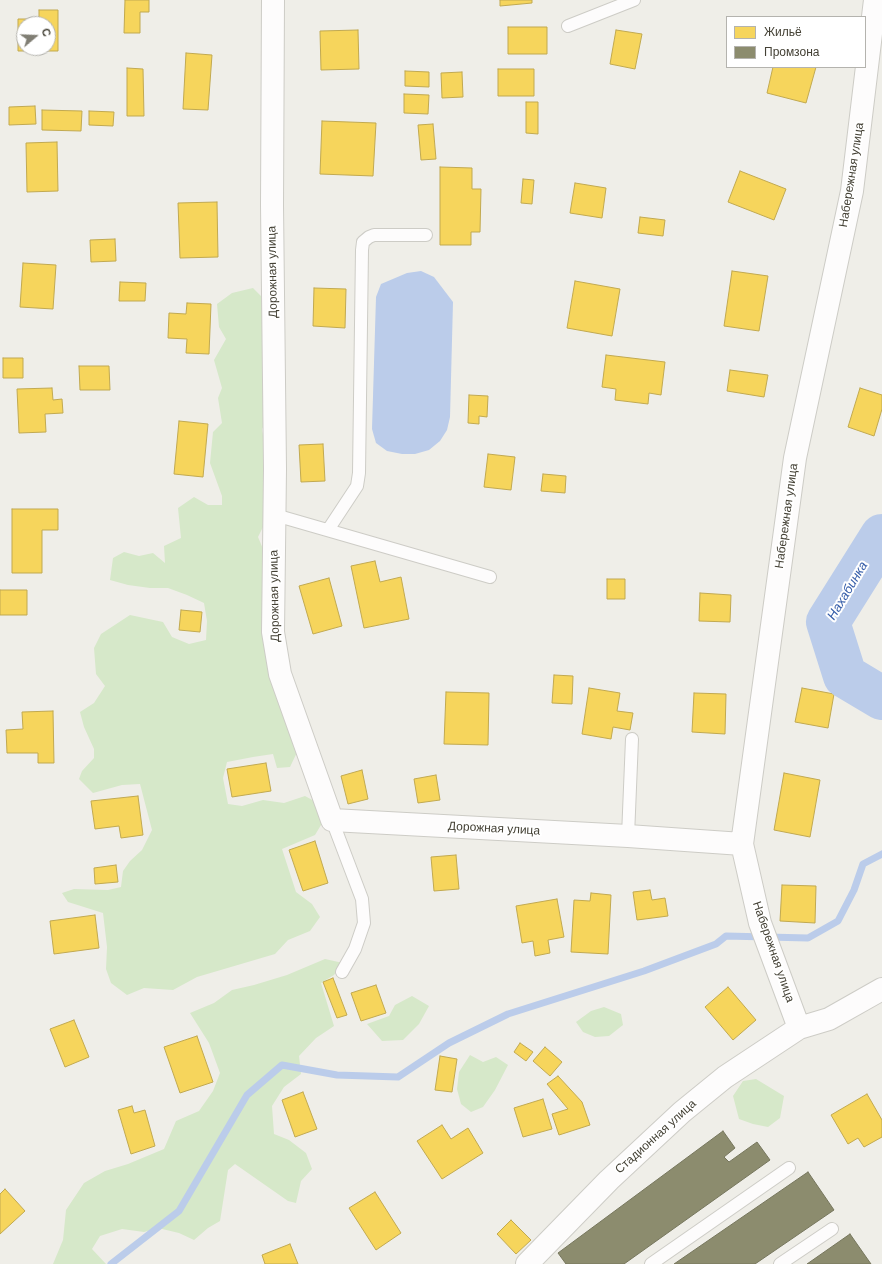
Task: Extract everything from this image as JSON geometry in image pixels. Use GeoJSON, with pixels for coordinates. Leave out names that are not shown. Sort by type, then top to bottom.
{"type":"FeatureCollection","features":[{"type":"Feature","properties":{"kind":"street","name":"Дорожная улица"},"geometry":{"type":"LineString","coordinates":[[273,0],[272,205],[275,515],[273,632],[280,674],[332,820],[628,836],[742,844]]}},
{"type":"Feature","properties":{"kind":"street","name":"Набережная улица"},"geometry":{"type":"LineString","coordinates":[[799,1028],[760,923],[742,844],[794,458],[852,190],[875,0]]}},
{"type":"Feature","properties":{"kind":"street","name":"Стадионная улица"},"geometry":{"type":"LineString","coordinates":[[527,1264],[609,1180],[682,1112],[725,1077],[799,1028],[829,1019],[882,989]]}},
{"type":"Feature","properties":{"kind":"lane"},"geometry":{"type":"LineString","coordinates":[[568,26],[634,0]]}},
{"type":"Feature","properties":{"kind":"lane"},"geometry":{"type":"LineString","coordinates":[[328,530],[357,486],[359,473],[363,242],[374,235],[426,235]]}},
{"type":"Feature","properties":{"kind":"lane"},"geometry":{"type":"LineString","coordinates":[[275,515],[490,577]]}},
{"type":"Feature","properties":{"kind":"lane"},"geometry":{"type":"LineString","coordinates":[[628,836],[632,739]]}},
{"type":"Feature","properties":{"kind":"lane"},"geometry":{"type":"LineString","coordinates":[[332,820],[362,899],[364,923],[355,949],[342,972]]}},
{"type":"Feature","properties":{"kind":"lane"},"geometry":{"type":"LineString","coordinates":[[651,1264],[789,1168]]}},
{"type":"Feature","properties":{"kind":"lane"},"geometry":{"type":"LineString","coordinates":[[780,1264],[832,1229]]}},
{"type":"Feature","properties":{"kind":"green space"},"geometry":{"type":"Polygon","coordinates":[[[253,288],[264,299],[267,314],[262,335],[272,412],[262,429],[265,447],[271,467],[263,488],[270,503],[266,521],[258,537],[263,549],[266,595],[262,626],[266,659],[280,699],[300,746],[290,767],[277,768],[273,754],[253,757],[227,762],[223,778],[228,804],[242,806],[263,800],[284,803],[305,796],[316,802],[324,820],[315,835],[282,849],[296,892],[312,904],[320,917],[310,931],[288,940],[275,954],[197,977],[173,990],[144,988],[127,995],[111,983],[106,969],[107,947],[103,913],[68,902],[62,893],[74,889],[108,890],[121,887],[123,871],[130,861],[142,850],[152,830],[140,784],[122,785],[93,793],[79,779],[82,771],[94,758],[94,749],[84,727],[80,712],[94,703],[105,686],[96,674],[94,648],[101,634],[130,615],[163,622],[172,637],[189,644],[206,640],[207,621],[204,603],[168,588],[150,588],[128,585],[110,580],[113,558],[124,552],[139,556],[153,553],[165,563],[164,546],[181,538],[178,508],[194,497],[208,505],[222,505],[222,496],[210,463],[213,432],[222,423],[218,398],[222,388],[214,360],[226,339],[219,327],[217,304],[232,293],[253,288]]]}},
{"type":"Feature","properties":{"kind":"green space"},"geometry":{"type":"Polygon","coordinates":[[[325,959],[343,963],[334,975],[321,983],[334,1026],[316,1038],[299,1056],[301,1074],[284,1087],[272,1106],[274,1134],[289,1140],[306,1153],[312,1169],[301,1181],[296,1203],[288,1201],[235,1164],[228,1170],[220,1221],[208,1228],[194,1240],[179,1233],[158,1228],[144,1232],[122,1229],[100,1236],[92,1249],[106,1264],[53,1264],[63,1240],[66,1210],[84,1183],[105,1171],[128,1164],[164,1149],[176,1121],[199,1111],[213,1091],[220,1073],[209,1043],[190,1013],[214,1003],[232,990],[287,975],[325,959]]]}},
{"type":"Feature","properties":{"kind":"green space"},"geometry":{"type":"Polygon","coordinates":[[[412,996],[429,1006],[419,1024],[403,1040],[382,1041],[367,1024],[389,1016],[395,1005],[412,996]]]}},
{"type":"Feature","properties":{"kind":"green space"},"geometry":{"type":"Polygon","coordinates":[[[604,1007],[621,1014],[623,1025],[609,1036],[595,1037],[583,1032],[576,1022],[591,1011],[604,1007]]]}},
{"type":"Feature","properties":{"kind":"green space"},"geometry":{"type":"Polygon","coordinates":[[[470,1055],[483,1062],[496,1057],[508,1065],[495,1090],[483,1107],[471,1112],[461,1104],[457,1089],[459,1072],[470,1055]]]}},
{"type":"Feature","properties":{"kind":"green space"},"geometry":{"type":"Polygon","coordinates":[[[756,1079],[784,1096],[780,1118],[768,1127],[739,1119],[733,1096],[743,1081],[756,1079]]]}},
{"type":"Feature","properties":{"kind":"water"},"geometry":{"type":"Polygon","coordinates":[[[421,271],[434,277],[453,302],[450,417],[447,430],[440,441],[429,450],[415,454],[402,454],[387,451],[376,443],[372,429],[376,297],[381,284],[407,273],[421,271]]]}},
{"type":"Feature","properties":{"kind":"building: Жильё"},"geometry":{"type":"Polygon","coordinates":[[[125,0],[149,0],[149,12],[140,12],[140,33],[124,33],[125,0]]]}},
{"type":"Feature","properties":{"kind":"building: Жильё"},"geometry":{"type":"Polygon","coordinates":[[[500,0],[532,0],[532,3],[500,6],[500,0]]]}},
{"type":"Feature","properties":{"kind":"building: Жильё"},"geometry":{"type":"Polygon","coordinates":[[[39,10],[58,10],[58,51],[56,51],[56,16],[39,16],[39,10]]]}},
{"type":"Feature","properties":{"kind":"building: Жильё"},"geometry":{"type":"Polygon","coordinates":[[[508,27],[547,27],[547,54],[508,54],[508,27]]]}},
{"type":"Feature","properties":{"kind":"building: Жильё"},"geometry":{"type":"Polygon","coordinates":[[[358,30],[359,69],[321,70],[320,31],[358,30]]]}},
{"type":"Feature","properties":{"kind":"building: Жильё"},"geometry":{"type":"Polygon","coordinates":[[[616,30],[642,34],[635,69],[610,64],[616,30]]]}},
{"type":"Feature","properties":{"kind":"building: Жильё"},"geometry":{"type":"Polygon","coordinates":[[[186,53],[212,55],[208,110],[183,109],[186,53]]]}},
{"type":"Feature","properties":{"kind":"building: Жильё"},"geometry":{"type":"Polygon","coordinates":[[[127,68],[143,69],[144,116],[127,116],[127,68]]]}},
{"type":"Feature","properties":{"kind":"building: Жильё"},"geometry":{"type":"Polygon","coordinates":[[[773,68],[816,68],[806,103],[767,93],[773,68]]]}},
{"type":"Feature","properties":{"kind":"building: Жильё"},"geometry":{"type":"Polygon","coordinates":[[[498,69],[534,69],[534,96],[498,96],[498,69]]]}},
{"type":"Feature","properties":{"kind":"building: Жильё"},"geometry":{"type":"Polygon","coordinates":[[[405,71],[429,72],[429,87],[405,86],[405,71]]]}},
{"type":"Feature","properties":{"kind":"building: Жильё"},"geometry":{"type":"Polygon","coordinates":[[[462,72],[463,97],[442,98],[441,73],[462,72]]]}},
{"type":"Feature","properties":{"kind":"building: Жильё"},"geometry":{"type":"Polygon","coordinates":[[[404,94],[429,95],[428,114],[404,113],[404,94]]]}},
{"type":"Feature","properties":{"kind":"building: Жильё"},"geometry":{"type":"Polygon","coordinates":[[[526,102],[538,102],[538,134],[526,133],[526,102]]]}},
{"type":"Feature","properties":{"kind":"building: Жильё"},"geometry":{"type":"Polygon","coordinates":[[[35,106],[36,124],[9,125],[9,107],[35,106]]]}},
{"type":"Feature","properties":{"kind":"building: Жильё"},"geometry":{"type":"Polygon","coordinates":[[[42,110],[82,111],[81,131],[42,130],[42,110]]]}},
{"type":"Feature","properties":{"kind":"building: Жильё"},"geometry":{"type":"Polygon","coordinates":[[[89,111],[114,112],[113,126],[89,125],[89,111]]]}},
{"type":"Feature","properties":{"kind":"building: Жильё"},"geometry":{"type":"Polygon","coordinates":[[[322,121],[376,123],[373,176],[320,174],[322,121]]]}},
{"type":"Feature","properties":{"kind":"building: Жильё"},"geometry":{"type":"Polygon","coordinates":[[[433,124],[436,159],[421,160],[418,125],[433,124]]]}},
{"type":"Feature","properties":{"kind":"building: Жильё"},"geometry":{"type":"Polygon","coordinates":[[[57,142],[58,191],[27,192],[26,143],[57,142]]]}},
{"type":"Feature","properties":{"kind":"building: Жильё"},"geometry":{"type":"Polygon","coordinates":[[[440,167],[472,168],[472,189],[481,189],[480,232],[471,232],[471,245],[440,245],[440,167]]]}},
{"type":"Feature","properties":{"kind":"building: Жильё"},"geometry":{"type":"Polygon","coordinates":[[[740,171],[786,189],[774,220],[728,202],[740,171]]]}},
{"type":"Feature","properties":{"kind":"building: Жильё"},"geometry":{"type":"Polygon","coordinates":[[[523,179],[534,180],[532,204],[521,203],[523,179]]]}},
{"type":"Feature","properties":{"kind":"building: Жильё"},"geometry":{"type":"Polygon","coordinates":[[[575,183],[606,188],[602,218],[570,213],[575,183]]]}},
{"type":"Feature","properties":{"kind":"building: Жильё"},"geometry":{"type":"Polygon","coordinates":[[[217,202],[218,257],[180,258],[178,203],[217,202]]]}},
{"type":"Feature","properties":{"kind":"building: Жильё"},"geometry":{"type":"Polygon","coordinates":[[[640,217],[665,220],[663,236],[638,233],[640,217]]]}},
{"type":"Feature","properties":{"kind":"building: Жильё"},"geometry":{"type":"Polygon","coordinates":[[[115,239],[116,261],[91,262],[90,240],[115,239]]]}},
{"type":"Feature","properties":{"kind":"building: Жильё"},"geometry":{"type":"Polygon","coordinates":[[[23,263],[56,265],[53,309],[20,307],[23,263]]]}},
{"type":"Feature","properties":{"kind":"building: Жильё"},"geometry":{"type":"Polygon","coordinates":[[[732,271],[768,276],[759,331],[724,326],[732,271]]]}},
{"type":"Feature","properties":{"kind":"building: Жильё"},"geometry":{"type":"Polygon","coordinates":[[[575,281],[620,289],[612,336],[567,328],[575,281]]]}},
{"type":"Feature","properties":{"kind":"building: Жильё"},"geometry":{"type":"Polygon","coordinates":[[[120,282],[146,283],[145,301],[119,301],[120,282]]]}},
{"type":"Feature","properties":{"kind":"building: Жильё"},"geometry":{"type":"Polygon","coordinates":[[[314,288],[346,289],[345,328],[313,326],[314,288]]]}},
{"type":"Feature","properties":{"kind":"building: Жильё"},"geometry":{"type":"Polygon","coordinates":[[[187,303],[211,304],[209,354],[186,353],[187,339],[168,338],[169,313],[186,314],[187,303]]]}},
{"type":"Feature","properties":{"kind":"building: Жильё"},"geometry":{"type":"Polygon","coordinates":[[[606,355],[665,362],[661,395],[649,393],[648,404],[615,400],[616,389],[602,387],[606,355]]]}},
{"type":"Feature","properties":{"kind":"building: Жильё"},"geometry":{"type":"Polygon","coordinates":[[[3,358],[23,358],[23,378],[3,378],[3,358]]]}},
{"type":"Feature","properties":{"kind":"building: Жильё"},"geometry":{"type":"Polygon","coordinates":[[[79,366],[109,366],[110,390],[80,390],[79,366]]]}},
{"type":"Feature","properties":{"kind":"building: Жильё"},"geometry":{"type":"Polygon","coordinates":[[[730,370],[768,375],[764,397],[727,391],[730,370]]]}},
{"type":"Feature","properties":{"kind":"building: Жильё"},"geometry":{"type":"Polygon","coordinates":[[[52,388],[53,400],[62,399],[63,413],[45,414],[46,432],[19,433],[17,389],[52,388]]]}},
{"type":"Feature","properties":{"kind":"building: Жильё"},"geometry":{"type":"Polygon","coordinates":[[[860,388],[882,395],[882,409],[874,436],[848,427],[860,388]]]}},
{"type":"Feature","properties":{"kind":"building: Жильё"},"geometry":{"type":"Polygon","coordinates":[[[469,395],[488,396],[487,417],[479,416],[479,424],[468,423],[469,395]]]}},
{"type":"Feature","properties":{"kind":"building: Жильё"},"geometry":{"type":"Polygon","coordinates":[[[179,421],[208,424],[203,477],[174,474],[179,421]]]}},
{"type":"Feature","properties":{"kind":"building: Жильё"},"geometry":{"type":"Polygon","coordinates":[[[323,444],[325,481],[301,482],[299,445],[323,444]]]}},
{"type":"Feature","properties":{"kind":"building: Жильё"},"geometry":{"type":"Polygon","coordinates":[[[488,454],[515,457],[511,490],[484,487],[488,454]]]}},
{"type":"Feature","properties":{"kind":"building: Жильё"},"geometry":{"type":"Polygon","coordinates":[[[543,474],[566,476],[565,493],[541,491],[543,474]]]}},
{"type":"Feature","properties":{"kind":"building: Жильё"},"geometry":{"type":"Polygon","coordinates":[[[12,509],[58,509],[58,530],[42,530],[42,573],[12,573],[12,509]]]}},
{"type":"Feature","properties":{"kind":"building: Жильё"},"geometry":{"type":"Polygon","coordinates":[[[375,561],[380,582],[401,577],[409,619],[364,628],[351,566],[375,561]]]}},
{"type":"Feature","properties":{"kind":"building: Жильё"},"geometry":{"type":"Polygon","coordinates":[[[329,578],[342,626],[313,634],[299,586],[329,578]]]}},
{"type":"Feature","properties":{"kind":"building: Жильё"},"geometry":{"type":"Polygon","coordinates":[[[607,579],[625,579],[625,599],[607,599],[607,579]]]}},
{"type":"Feature","properties":{"kind":"building: Жильё"},"geometry":{"type":"Polygon","coordinates":[[[0,590],[27,590],[27,615],[0,615],[0,590]]]}},
{"type":"Feature","properties":{"kind":"building: Жильё"},"geometry":{"type":"Polygon","coordinates":[[[700,593],[731,595],[730,622],[699,621],[700,593]]]}},
{"type":"Feature","properties":{"kind":"building: Жильё"},"geometry":{"type":"Polygon","coordinates":[[[181,610],[202,612],[200,632],[179,630],[181,610]]]}},
{"type":"Feature","properties":{"kind":"building: Жильё"},"geometry":{"type":"Polygon","coordinates":[[[554,675],[573,676],[572,704],[552,703],[554,675]]]}},
{"type":"Feature","properties":{"kind":"building: Жильё"},"geometry":{"type":"Polygon","coordinates":[[[589,688],[620,693],[617,711],[633,713],[630,730],[613,727],[611,739],[582,734],[589,688]]]}},
{"type":"Feature","properties":{"kind":"building: Жильё"},"geometry":{"type":"Polygon","coordinates":[[[802,688],[834,694],[828,728],[795,722],[802,688]]]}},
{"type":"Feature","properties":{"kind":"building: Жильё"},"geometry":{"type":"Polygon","coordinates":[[[446,692],[489,693],[488,745],[444,744],[446,692]]]}},
{"type":"Feature","properties":{"kind":"building: Жильё"},"geometry":{"type":"Polygon","coordinates":[[[694,693],[726,694],[725,734],[692,732],[694,693]]]}},
{"type":"Feature","properties":{"kind":"building: Жильё"},"geometry":{"type":"Polygon","coordinates":[[[53,711],[54,763],[38,763],[38,753],[7,753],[6,730],[23,729],[22,712],[53,711]]]}},
{"type":"Feature","properties":{"kind":"building: Жильё"},"geometry":{"type":"Polygon","coordinates":[[[266,763],[271,791],[232,797],[227,769],[266,763]]]}},
{"type":"Feature","properties":{"kind":"building: Жильё"},"geometry":{"type":"Polygon","coordinates":[[[362,770],[368,799],[348,804],[341,776],[362,770]]]}},
{"type":"Feature","properties":{"kind":"building: Жильё"},"geometry":{"type":"Polygon","coordinates":[[[784,773],[820,780],[810,837],[774,830],[784,773]]]}},
{"type":"Feature","properties":{"kind":"building: Жильё"},"geometry":{"type":"Polygon","coordinates":[[[436,775],[440,800],[418,803],[414,779],[436,775]]]}},
{"type":"Feature","properties":{"kind":"building: Жильё"},"geometry":{"type":"Polygon","coordinates":[[[138,796],[143,835],[121,838],[119,826],[95,829],[91,801],[138,796]]]}},
{"type":"Feature","properties":{"kind":"building: Жильё"},"geometry":{"type":"Polygon","coordinates":[[[315,841],[328,883],[303,891],[289,850],[315,841]]]}},
{"type":"Feature","properties":{"kind":"building: Жильё"},"geometry":{"type":"Polygon","coordinates":[[[456,855],[459,889],[434,891],[431,857],[456,855]]]}},
{"type":"Feature","properties":{"kind":"building: Жильё"},"geometry":{"type":"Polygon","coordinates":[[[116,865],[118,882],[95,884],[94,868],[116,865]]]}},
{"type":"Feature","properties":{"kind":"building: Жильё"},"geometry":{"type":"Polygon","coordinates":[[[782,885],[816,886],[815,923],[780,921],[782,885]]]}},
{"type":"Feature","properties":{"kind":"building: Жильё"},"geometry":{"type":"Polygon","coordinates":[[[650,890],[652,900],[665,898],[668,916],[637,920],[633,892],[650,890]]]}},
{"type":"Feature","properties":{"kind":"building: Жильё"},"geometry":{"type":"Polygon","coordinates":[[[591,893],[611,895],[608,954],[571,952],[574,900],[590,901],[591,893]]]}},
{"type":"Feature","properties":{"kind":"building: Жильё"},"geometry":{"type":"Polygon","coordinates":[[[557,899],[564,937],[548,940],[550,953],[535,956],[533,941],[522,943],[516,906],[557,899]]]}},
{"type":"Feature","properties":{"kind":"building: Жильё"},"geometry":{"type":"Polygon","coordinates":[[[95,915],[99,948],[54,954],[50,921],[95,915]]]}},
{"type":"Feature","properties":{"kind":"building: Жильё"},"geometry":{"type":"Polygon","coordinates":[[[333,978],[347,1015],[337,1018],[323,982],[333,978]]]}},
{"type":"Feature","properties":{"kind":"building: Жильё"},"geometry":{"type":"Polygon","coordinates":[[[376,985],[386,1013],[361,1021],[351,993],[376,985]]]}},
{"type":"Feature","properties":{"kind":"building: Жильё"},"geometry":{"type":"Polygon","coordinates":[[[728,987],[756,1020],[733,1040],[705,1007],[728,987]]]}},
{"type":"Feature","properties":{"kind":"building: Жильё"},"geometry":{"type":"Polygon","coordinates":[[[74,1020],[89,1057],[65,1067],[50,1029],[74,1020]]]}},
{"type":"Feature","properties":{"kind":"building: Жильё"},"geometry":{"type":"Polygon","coordinates":[[[197,1036],[213,1082],[180,1093],[164,1047],[197,1036]]]}},
{"type":"Feature","properties":{"kind":"building: Жильё"},"geometry":{"type":"Polygon","coordinates":[[[520,1043],[533,1052],[526,1061],[514,1052],[520,1043]]]}},
{"type":"Feature","properties":{"kind":"building: Жильё"},"geometry":{"type":"Polygon","coordinates":[[[545,1047],[562,1062],[550,1076],[533,1061],[545,1047]]]}},
{"type":"Feature","properties":{"kind":"building: Жильё"},"geometry":{"type":"Polygon","coordinates":[[[440,1056],[457,1059],[452,1092],[435,1090],[440,1056]]]}},
{"type":"Feature","properties":{"kind":"building: Жильё"},"geometry":{"type":"Polygon","coordinates":[[[558,1076],[582,1102],[590,1125],[559,1135],[552,1114],[568,1109],[547,1084],[558,1076]]]}},
{"type":"Feature","properties":{"kind":"building: Жильё"},"geometry":{"type":"Polygon","coordinates":[[[303,1092],[317,1129],[295,1137],[282,1100],[303,1092]]]}},
{"type":"Feature","properties":{"kind":"building: Жильё"},"geometry":{"type":"Polygon","coordinates":[[[867,1094],[882,1120],[882,1137],[864,1147],[858,1138],[848,1144],[831,1115],[867,1094]]]}},
{"type":"Feature","properties":{"kind":"building: Жильё"},"geometry":{"type":"Polygon","coordinates":[[[543,1099],[552,1129],[523,1137],[514,1108],[543,1099]]]}},
{"type":"Feature","properties":{"kind":"building: Жильё"},"geometry":{"type":"Polygon","coordinates":[[[132,1106],[134,1113],[145,1110],[155,1146],[131,1154],[118,1110],[132,1106]]]}},
{"type":"Feature","properties":{"kind":"building: Жильё"},"geometry":{"type":"Polygon","coordinates":[[[442,1125],[451,1139],[468,1128],[483,1153],[442,1179],[417,1141],[442,1125]]]}},
{"type":"Feature","properties":{"kind":"building: Жильё"},"geometry":{"type":"Polygon","coordinates":[[[5,1189],[25,1211],[0,1234],[0,1194],[5,1189]]]}},
{"type":"Feature","properties":{"kind":"building: Жильё"},"geometry":{"type":"Polygon","coordinates":[[[375,1192],[401,1233],[376,1250],[349,1208],[375,1192]]]}},
{"type":"Feature","properties":{"kind":"building: Жильё"},"geometry":{"type":"Polygon","coordinates":[[[511,1220],[531,1240],[516,1254],[497,1234],[511,1220]]]}},
{"type":"Feature","properties":{"kind":"building: Жильё"},"geometry":{"type":"Polygon","coordinates":[[[290,1244],[298,1264],[265,1264],[262,1255],[290,1244]]]}},
{"type":"Feature","properties":{"kind":"building: Промзона"},"geometry":{"type":"Polygon","coordinates":[[[723,1131],[735,1148],[724,1157],[729,1162],[757,1142],[770,1160],[624,1264],[566,1264],[558,1253],[723,1131]]]}},
{"type":"Feature","properties":{"kind":"building: Промзона"},"geometry":{"type":"Polygon","coordinates":[[[808,1172],[834,1210],[755,1264],[674,1264],[808,1172]]]}},
{"type":"Feature","properties":{"kind":"building: Промзона"},"geometry":{"type":"Polygon","coordinates":[[[850,1234],[871,1264],[807,1264],[850,1234]]]}},
{"type":"Feature","properties":{"kind":"waterway","name":"Нахабинка"},"geometry":{"type":"LineString","coordinates":[[882,536],[828,622],[845,676],[882,698]]}},
{"type":"Feature","properties":{"kind":"waterway"},"geometry":{"type":"LineString","coordinates":[[111,1264],[179,1211],[247,1095],[282,1065],[337,1075],[398,1077],[449,1043],[508,1014],[644,971],[716,944],[726,936],[808,938],[838,921],[854,890],[863,864],[882,854]]}}]}
